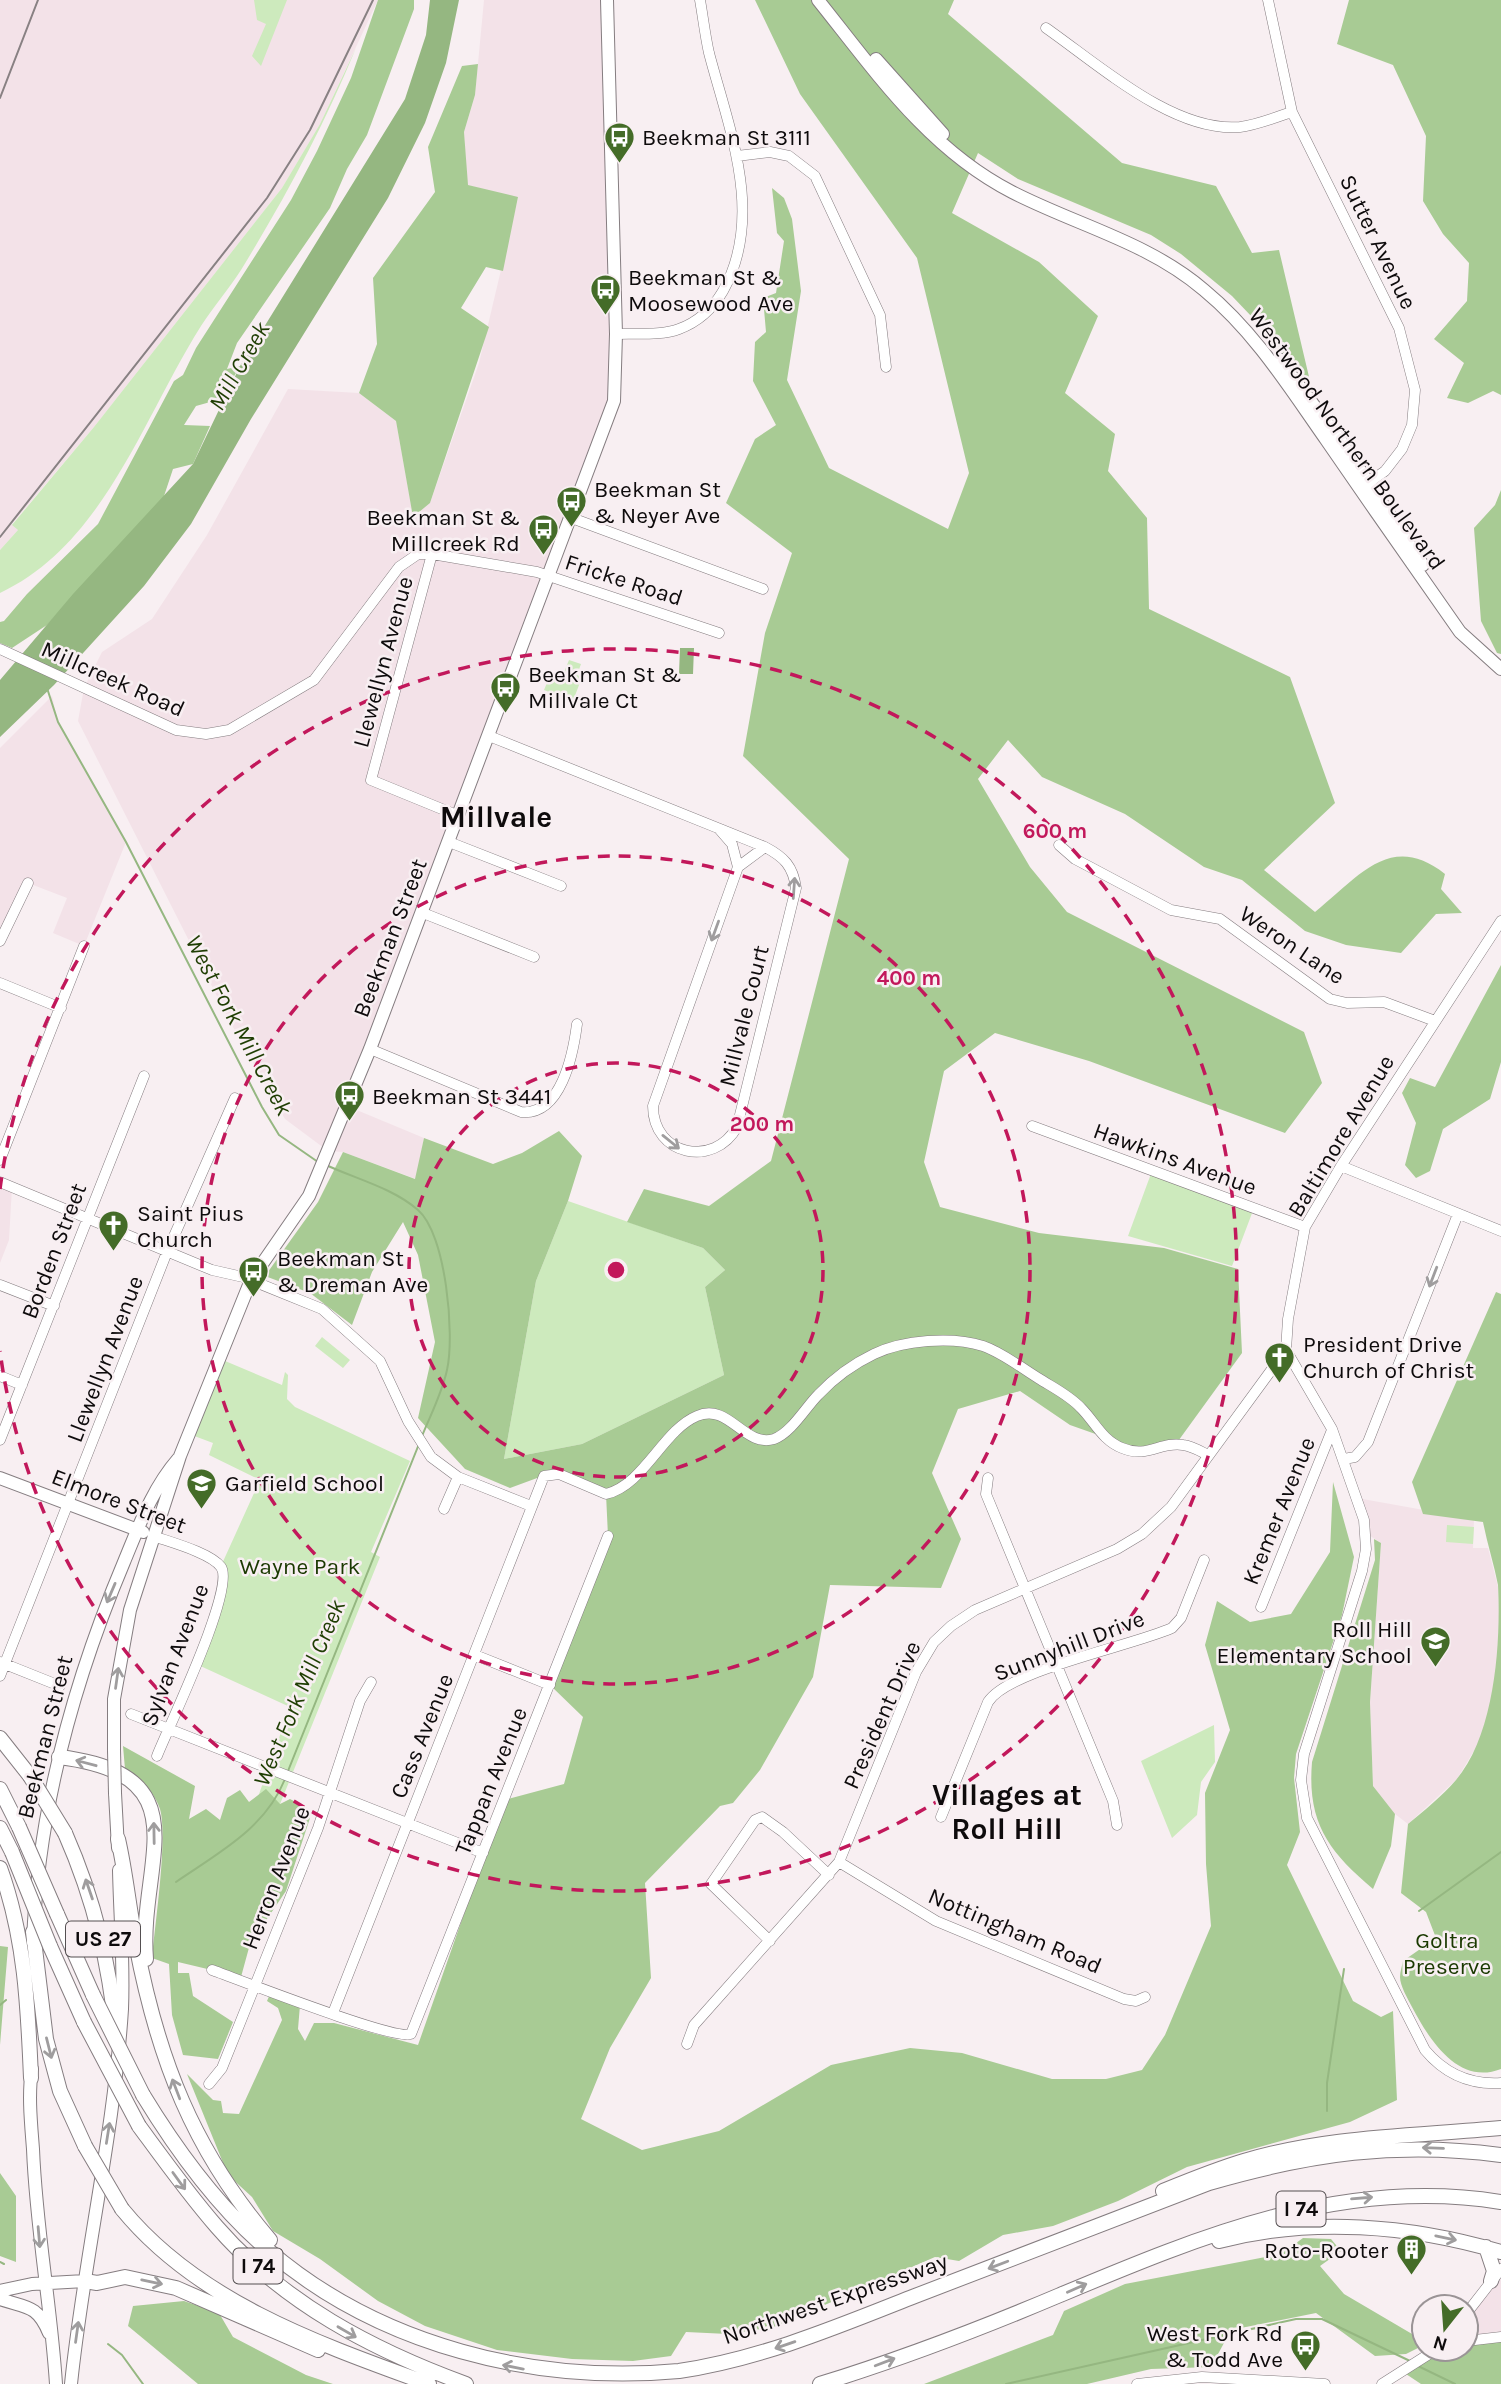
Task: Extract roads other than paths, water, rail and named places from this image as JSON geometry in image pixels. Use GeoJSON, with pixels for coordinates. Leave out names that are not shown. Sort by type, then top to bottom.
{"type":"FeatureCollection","features":[{"type":"Feature","properties":{"kind":"highway","name":"US 27"},"geometry":{"type":"LineString","coordinates":[[0,1738],[30,1776],[65,1833],[83,1873],[101,1931],[111,1984],[118,2052]]}},
{"type":"Feature","properties":{"kind":"highway"},"geometry":{"type":"LineString","coordinates":[[59,1758],[125,1776],[140,1788],[152,1811],[154,1849],[145,1931],[149,1998]]}},
{"type":"Feature","properties":{"kind":"highway","name":"Northwest Expressway"},"geometry":{"type":"LineString","coordinates":[[0,1789],[93,1995],[143,2095],[166,2133],[238,2220],[268,2250],[368,2318],[410,2337],[491,2362],[566,2374],[642,2375],[715,2365],[772,2350],[1209,2183],[1310,2158],[1392,2148],[1436,2148],[1501,2155]]}},
{"type":"Feature","properties":{"kind":"highway","name":"I 74"},"geometry":{"type":"LineString","coordinates":[[0,1828],[84,2022],[139,2126],[219,2229],[282,2287],[364,2342],[413,2365],[466,2384]]}},
{"type":"Feature","properties":{"kind":"highway"},"geometry":{"type":"LineString","coordinates":[[118,1839],[149,1998],[174,2083],[204,2151],[236,2201],[272,2243],[334,2297]]}},
{"type":"Feature","properties":{"kind":"highway"},"geometry":{"type":"LineString","coordinates":[[0,1868],[14,1908],[24,1964],[31,2078]]}},
{"type":"Feature","properties":{"kind":"highway"},"geometry":{"type":"LineString","coordinates":[[33,1932],[46,2039],[60,2091],[85,2146],[122,2209],[157,2248],[205,2285],[267,2317],[409,2377]]}},
{"type":"Feature","properties":{"kind":"highway"},"geometry":{"type":"LineString","coordinates":[[1062,2240],[1095,2220],[1245,2160],[1343,2142],[1501,2128]]}},
{"type":"Feature","properties":{"kind":"highway","name":"I 74"},"geometry":{"type":"LineString","coordinates":[[820,2384],[1034,2305],[1246,2222],[1326,2203],[1400,2196],[1501,2202]]}},
{"type":"Feature","properties":{"kind":"highway"},"geometry":{"type":"LineString","coordinates":[[1110,2273],[1229,2238],[1294,2228],[1330,2226],[1408,2231],[1501,2252]]}},
{"type":"Feature","properties":{"kind":"highway"},"geometry":{"type":"LineString","coordinates":[[1486,2247],[1494,2271],[1491,2281]]}},
{"type":"Feature","properties":{"kind":"highway"},"geometry":{"type":"LineString","coordinates":[[85,2281],[96,2283],[125,2277],[165,2285],[331,2355],[429,2384]]}},
{"type":"Feature","properties":{"kind":"main road","name":"Beekman Street"},"geometry":{"type":"LineString","coordinates":[[71,2384],[118,2052],[122,1980],[114,1699],[130,1610],[180,1456],[251,1280],[304,1205],[370,1049],[614,401],[616,334],[607,0]]}},
{"type":"Feature","properties":{"kind":"main road","name":"Westwood Northern Boulevard"},"geometry":{"type":"LineString","coordinates":[[818,0],[903,106],[954,154],[1011,192],[1141,248],[1178,270],[1222,304],[1263,349],[1461,621],[1501,659]]}},
{"type":"Feature","properties":{"kind":"main road","name":"Westwood Northern Boulevard"},"geometry":{"type":"LineString","coordinates":[[828,0],[908,98],[967,154],[1014,185],[1159,249],[1208,282],[1271,348],[1460,632],[1501,669]]}},
{"type":"Feature","properties":{"kind":"main road","name":"Beekman Street"},"geometry":{"type":"LineString","coordinates":[[56,2384],[47,2283],[40,2255],[36,2210],[31,2078],[33,1932],[40,1848],[59,1758],[93,1637],[136,1530],[166,1473],[180,1456]]}},
{"type":"Feature","properties":{"kind":"main road","name":"Elmore Street"},"geometry":{"type":"LineString","coordinates":[[0,1478],[153,1536]]}},
{"type":"Feature","properties":{"kind":"main road"},"geometry":{"type":"LineString","coordinates":[[0,2291],[47,2283],[85,2281]]}},
{"type":"Feature","properties":{"kind":"main road"},"geometry":{"type":"LineString","coordinates":[[0,2299],[23,2304],[36,2312],[54,2347]]}},
{"type":"Feature","properties":{"kind":"street"},"geometry":{"type":"LineString","coordinates":[[616,334],[662,332],[681,328],[698,319],[718,299],[734,268],[742,239],[737,156],[709,50],[700,0]]}},
{"type":"Feature","properties":{"kind":"street","name":"Sutter Avenue"},"geometry":{"type":"LineString","coordinates":[[1268,0],[1292,112],[1399,328],[1415,390],[1412,425],[1402,449],[1385,471],[1364,486]]}},
{"type":"Feature","properties":{"kind":"street"},"geometry":{"type":"LineString","coordinates":[[1046,28],[1166,111],[1198,124],[1241,127],[1292,112]]}},
{"type":"Feature","properties":{"kind":"street"},"geometry":{"type":"LineString","coordinates":[[737,156],[770,152],[789,156],[815,176],[880,315],[886,366]]}},
{"type":"Feature","properties":{"kind":"street"},"geometry":{"type":"LineString","coordinates":[[569,517],[763,589]]}},
{"type":"Feature","properties":{"kind":"street","name":"Millcreek Road"},"geometry":{"type":"LineString","coordinates":[[0,649],[176,730],[206,734],[229,730],[314,680],[399,567],[418,554],[432,554]]}},
{"type":"Feature","properties":{"kind":"street","name":"Fricke Road"},"geometry":{"type":"LineString","coordinates":[[432,554],[547,575],[719,633]]}},
{"type":"Feature","properties":{"kind":"street","name":"Llewellyn Avenue"},"geometry":{"type":"LineString","coordinates":[[432,554],[371,780],[459,816]]}},
{"type":"Feature","properties":{"kind":"street","name":"Millvale Court"},"geometry":{"type":"LineString","coordinates":[[489,736],[765,848],[780,855],[794,870],[796,888],[737,1127],[730,1138],[718,1147],[699,1153],[687,1152],[663,1136],[655,1122],[653,1106],[738,867]]}},
{"type":"Feature","properties":{"kind":"street"},"geometry":{"type":"LineString","coordinates":[[719,829],[732,844],[738,867],[765,848]]}},
{"type":"Feature","properties":{"kind":"street"},"geometry":{"type":"LineString","coordinates":[[449,842],[561,886]]}},
{"type":"Feature","properties":{"kind":"street","name":"Weron Lane"},"geometry":{"type":"LineString","coordinates":[[1059,845],[1075,859],[1171,910],[1220,919],[1330,999],[1347,1003],[1384,1002],[1434,1021]]}},
{"type":"Feature","properties":{"kind":"street"},"geometry":{"type":"LineString","coordinates":[[0,942],[28,883]]}},
{"type":"Feature","properties":{"kind":"street"},"geometry":{"type":"LineString","coordinates":[[423,913],[534,957]]}},
{"type":"Feature","properties":{"kind":"street","name":"Baltimore Avenue"},"geometry":{"type":"LineString","coordinates":[[1286,1350],[1305,1227],[1341,1166],[1501,921]]}},
{"type":"Feature","properties":{"kind":"street"},"geometry":{"type":"LineString","coordinates":[[0,1160],[85,946]]}},
{"type":"Feature","properties":{"kind":"street"},"geometry":{"type":"LineString","coordinates":[[0,983],[61,1008]]}},
{"type":"Feature","properties":{"kind":"street"},"geometry":{"type":"LineString","coordinates":[[370,1049],[521,1112],[534,1112],[546,1106],[556,1094],[575,1041],[577,1024]]}},
{"type":"Feature","properties":{"kind":"street","name":"Borden Street"},"geometry":{"type":"LineString","coordinates":[[0,1440],[144,1076]]}},
{"type":"Feature","properties":{"kind":"street","name":"Llewellyn Avenue"},"geometry":{"type":"LineString","coordinates":[[0,1676],[167,1252],[235,1098]]}},
{"type":"Feature","properties":{"kind":"street","name":"Hawkins Avenue"},"geometry":{"type":"LineString","coordinates":[[1032,1126],[1305,1227]]}},
{"type":"Feature","properties":{"kind":"street"},"geometry":{"type":"LineString","coordinates":[[1341,1166],[1501,1231]]}},
{"type":"Feature","properties":{"kind":"street"},"geometry":{"type":"LineString","coordinates":[[0,1182],[212,1270],[251,1280],[321,1309],[374,1353],[386,1369],[408,1422],[422,1447],[441,1465],[458,1477],[531,1506]]}},
{"type":"Feature","properties":{"kind":"street"},"geometry":{"type":"LineString","coordinates":[[1344,1459],[1355,1457],[1368,1442],[1458,1214]]}},
{"type":"Feature","properties":{"kind":"street"},"geometry":{"type":"LineString","coordinates":[[0,1285],[54,1306]]}},
{"type":"Feature","properties":{"kind":"street","name":"Cass Avenue"},"geometry":{"type":"LineString","coordinates":[[333,2013],[544,1476],[559,1474],[606,1494],[612,1493],[631,1480],[688,1422],[705,1413],[724,1417],[759,1440],[772,1440],[784,1433],[831,1382],[861,1361],[887,1349],[942,1342],[983,1346],[1015,1362],[1073,1401],[1104,1437],[1120,1447],[1142,1453],[1184,1445],[1208,1455]]}},
{"type":"Feature","properties":{"kind":"street"},"geometry":{"type":"LineString","coordinates":[[1286,1350],[1332,1429],[1364,1520],[1364,1562],[1304,1754],[1301,1780],[1304,1806],[1311,1828],[1425,2050],[1455,2076],[1483,2083],[1501,2083]]}},
{"type":"Feature","properties":{"kind":"street","name":"President Drive"},"geometry":{"type":"LineString","coordinates":[[687,2044],[694,2025],[839,1862],[916,1672],[930,1648],[964,1616],[1117,1549],[1142,1534],[1171,1507],[1208,1455],[1246,1409],[1286,1350]]}},
{"type":"Feature","properties":{"kind":"street"},"geometry":{"type":"LineString","coordinates":[[0,1376],[22,1385]]}},
{"type":"Feature","properties":{"kind":"street","name":"Kremer Avenue"},"geometry":{"type":"LineString","coordinates":[[1261,1607],[1332,1429]]}},
{"type":"Feature","properties":{"kind":"street"},"geometry":{"type":"LineString","coordinates":[[444,1508],[458,1477]]}},
{"type":"Feature","properties":{"kind":"street"},"geometry":{"type":"LineString","coordinates":[[988,1478],[986,1494],[1113,1801],[1117,1813],[1116,1825]]}},
{"type":"Feature","properties":{"kind":"street","name":"Elmore Street"},"geometry":{"type":"LineString","coordinates":[[153,1536],[210,1558],[221,1566]]}},
{"type":"Feature","properties":{"kind":"street","name":"Tappan Avenue"},"geometry":{"type":"LineString","coordinates":[[333,2013],[405,2036],[411,2034],[608,1536]]}},
{"type":"Feature","properties":{"kind":"street","name":"Sunnyhill Drive"},"geometry":{"type":"LineString","coordinates":[[941,1817],[991,1696],[1002,1687],[1057,1666],[1172,1628],[1181,1618],[1204,1560]]}},
{"type":"Feature","properties":{"kind":"street","name":"Sylvan Avenue"},"geometry":{"type":"LineString","coordinates":[[157,1756],[215,1613],[224,1581],[221,1566]]}},
{"type":"Feature","properties":{"kind":"street"},"geometry":{"type":"LineString","coordinates":[[475,1655],[550,1685]]}},
{"type":"Feature","properties":{"kind":"street"},"geometry":{"type":"LineString","coordinates":[[3,1663],[60,1686]]}},
{"type":"Feature","properties":{"kind":"street","name":"Herron Avenue"},"geometry":{"type":"LineString","coordinates":[[209,2084],[222,2068],[256,1985],[330,1792],[360,1701],[371,1682]]}},
{"type":"Feature","properties":{"kind":"street"},"geometry":{"type":"LineString","coordinates":[[131,1714],[483,1853]]}},
{"type":"Feature","properties":{"kind":"street"},"geometry":{"type":"LineString","coordinates":[[770,1941],[711,1884],[755,1820],[762,1818],[783,1832],[829,1875]]}},
{"type":"Feature","properties":{"kind":"street","name":"Nottingham Road"},"geometry":{"type":"LineString","coordinates":[[839,1862],[919,1912],[957,1931],[1124,1999],[1136,2001],[1145,1997]]}},
{"type":"Feature","properties":{"kind":"street"},"geometry":{"type":"LineString","coordinates":[[212,1970],[333,2013]]}},
{"type":"Feature","properties":{"kind":"street"},"geometry":{"type":"LineString","coordinates":[[1480,2296],[1501,2269]]}},
{"type":"Feature","properties":{"kind":"street"},"geometry":{"type":"LineString","coordinates":[[1480,2339],[1501,2337]]}},
{"type":"Feature","properties":{"kind":"street"},"geometry":{"type":"LineString","coordinates":[[1381,2384],[1416,2363]]}},
{"type":"Feature","properties":{"kind":"street"},"geometry":{"type":"LineString","coordinates":[[1138,2384],[1157,2379],[1202,2377],[1325,2384]]}},
{"type":"Feature","properties":{"kind":"waterway","name":"West Fork Mill Creek"},"geometry":{"type":"LineString","coordinates":[[47,688],[58,722],[126,842],[262,1107],[279,1135],[318,1162]]}},
{"type":"Feature","properties":{"kind":"waterway","name":"West Fork Mill Creek"},"geometry":{"type":"LineString","coordinates":[[326,1165],[408,1202],[428,1222],[435,1240],[442,1262],[449,1310],[449,1354],[442,1387],[422,1436]]}},
{"type":"Feature","properties":{"kind":"waterway","name":"West Fork Mill Creek"},"geometry":{"type":"LineString","coordinates":[[288,1771],[419,1444]]}},
{"type":"Feature","properties":{"kind":"waterway","name":"West Fork Mill Creek"},"geometry":{"type":"LineString","coordinates":[[176,1882],[224,1850],[253,1826],[276,1797],[285,1779]]}},
{"type":"Feature","properties":{"kind":"waterway"},"geometry":{"type":"LineString","coordinates":[[1419,1911],[1501,1852]]}},
{"type":"Feature","properties":{"kind":"waterway"},"geometry":{"type":"LineString","coordinates":[[1327,2111],[1327,2083],[1344,1969]]}},
{"type":"Feature","properties":{"kind":"waterway","name":"West Fork Mill Creek"},"geometry":{"type":"LineString","coordinates":[[0,2005],[6,2000]]}},
{"type":"Feature","properties":{"kind":"waterway","name":"West Fork Mill Creek"},"geometry":{"type":"LineString","coordinates":[[0,2262],[4,2264]]}},
{"type":"Feature","properties":{"kind":"waterway","name":"West Fork Mill Creek"},"geometry":{"type":"LineString","coordinates":[[1006,2384],[1296,2319],[1322,2319],[1410,2361]]}},
{"type":"Feature","properties":{"kind":"waterway","name":"West Fork Mill Creek"},"geometry":{"type":"LineString","coordinates":[[108,2344],[122,2355],[143,2384]]}},
{"type":"Feature","properties":{"kind":"waterway","name":"West Fork Mill Creek"},"geometry":{"type":"LineString","coordinates":[[1418,2366],[1455,2384]]}},
{"type":"Feature","properties":{"kind":"railway"},"geometry":{"type":"LineString","coordinates":[[0,98],[38,0]]}},
{"type":"Feature","properties":{"kind":"railway"},"geometry":{"type":"LineString","coordinates":[[0,537],[267,198],[310,130],[373,0]]}},
{"type":"Feature","properties":{"kind":"place","name":"Beekman St 3111"},"geometry":{"type":"Point","coordinates":[619,164]}},
{"type":"Feature","properties":{"kind":"place","name":"Beekman St & Moosewood Ave"},"geometry":{"type":"Point","coordinates":[605,317]}},
{"type":"Feature","properties":{"kind":"place","name":"Beekman St & Neyer Ave"},"geometry":{"type":"Point","coordinates":[571,529]}},
{"type":"Feature","properties":{"kind":"place","name":"Beekman St & Millcreek Rd"},"geometry":{"type":"Point","coordinates":[543,557]}},
{"type":"Feature","properties":{"kind":"place","name":"Beekman St & Millvale Ct"},"geometry":{"type":"Point","coordinates":[505,714]}},
{"type":"Feature","properties":{"kind":"place","name":"Beekman St 3441"},"geometry":{"type":"Point","coordinates":[349,1123]}},
{"type":"Feature","properties":{"kind":"place","name":"Saint Pius Church"},"geometry":{"type":"Point","coordinates":[114,1253]}},
{"type":"Feature","properties":{"kind":"place","name":"Beekman St & Dreman Ave"},"geometry":{"type":"Point","coordinates":[254,1298]}},
{"type":"Feature","properties":{"kind":"place","name":"President Drive Church of Christ"},"geometry":{"type":"Point","coordinates":[1280,1384]}},
{"type":"Feature","properties":{"kind":"place","name":"Garfield School"},"geometry":{"type":"Point","coordinates":[202,1510]}},
{"type":"Feature","properties":{"kind":"place","name":"Roll Hill Elementary School"},"geometry":{"type":"Point","coordinates":[1435,1669]}},
{"type":"Feature","properties":{"kind":"place","name":"Roto-Rooter"},"geometry":{"type":"Point","coordinates":[1411,2277]}},
{"type":"Feature","properties":{"kind":"place","name":"West Fork Rd & Todd Ave"},"geometry":{"type":"Point","coordinates":[1306,2373]}},
{"type":"Feature","properties":{"kind":"district","name":"Millvale"},"geometry":{"type":"Point","coordinates":[496,817]}},
{"type":"Feature","properties":{"kind":"district","name":"Villages at Roll Hill"},"geometry":{"type":"Point","coordinates":[1007,1812]}},
{"type":"Feature","properties":{"kind":"water label","name":"Mill Creek"},"geometry":{"type":"Point","coordinates":[239,366]}},
{"type":"Feature","properties":{"kind":"park label","name":"Wayne Park"},"geometry":{"type":"Point","coordinates":[300,1566]}},
{"type":"Feature","properties":{"kind":"park label","name":"Goltra Preserve"},"geometry":{"type":"Point","coordinates":[1447,1953]}}]}
